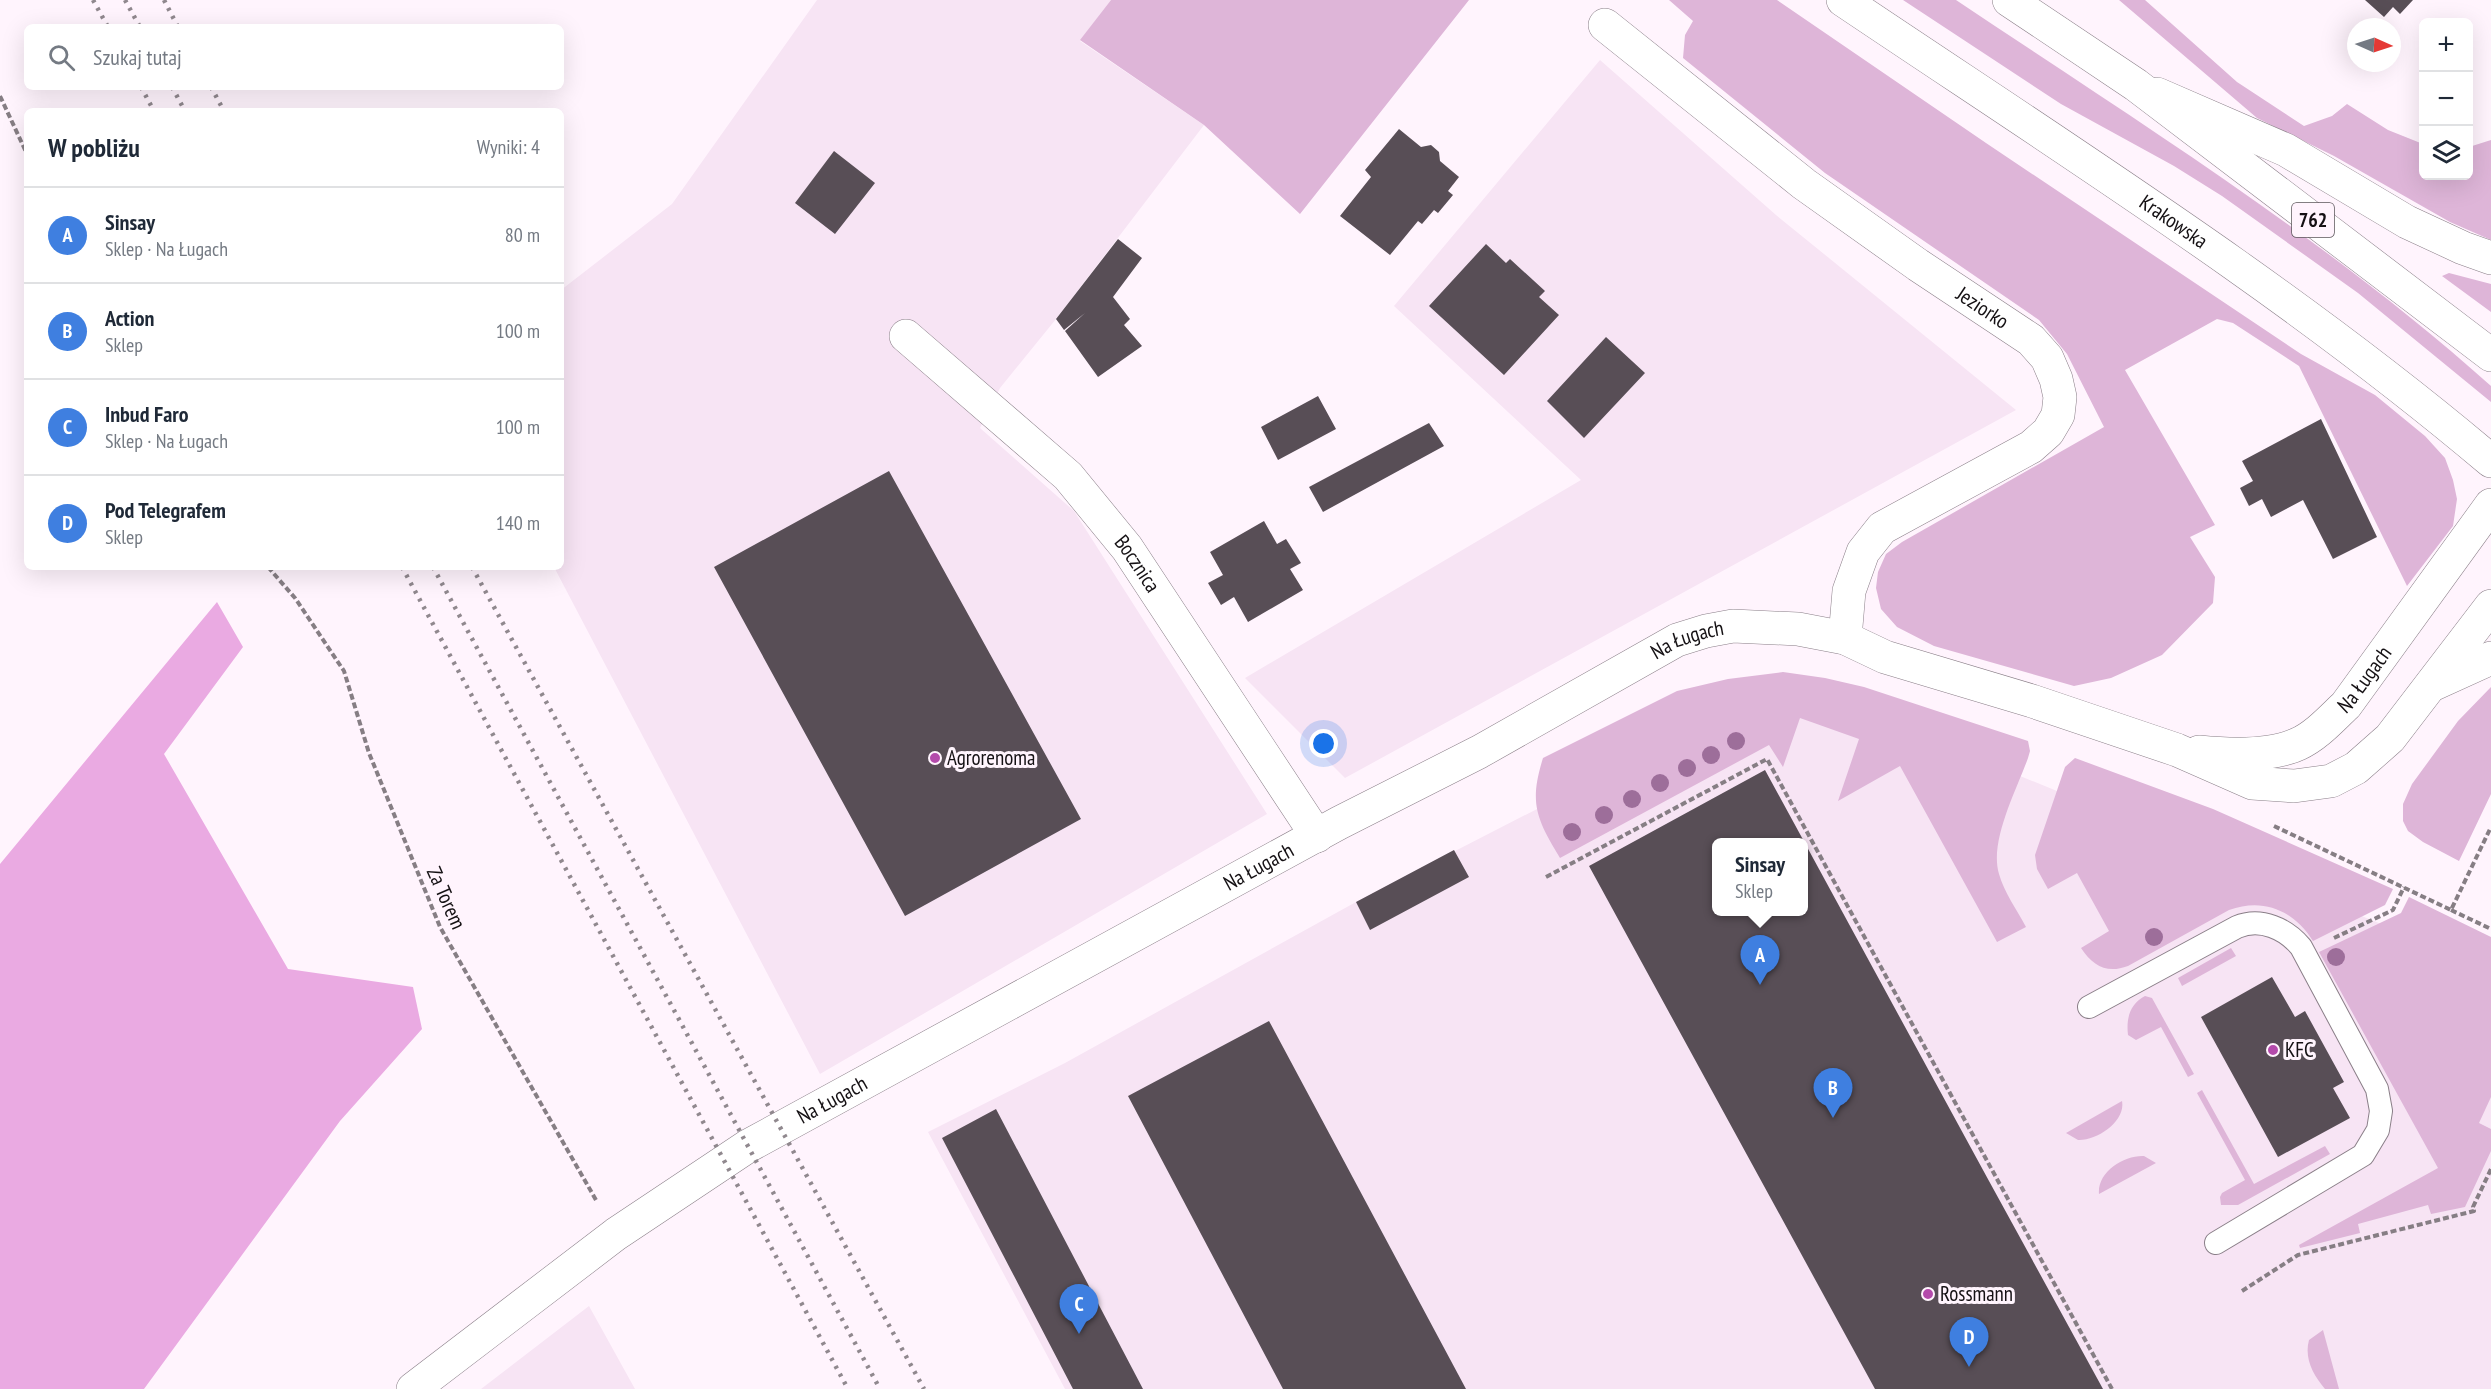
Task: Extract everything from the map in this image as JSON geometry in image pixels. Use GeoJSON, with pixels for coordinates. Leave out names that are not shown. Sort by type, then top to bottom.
{"type":"FeatureCollection","features":[{"type":"Feature","properties":{"kind":"street","name":"Krakowska"},"geometry":{"type":"LineString","coordinates":[[1844,0],[2200,240],[2418,400],[2491,461]]}},
{"type":"Feature","properties":{"kind":"street","name":"762"},"geometry":{"type":"LineString","coordinates":[[2009,0],[2136,85],[2491,355]]}},
{"type":"Feature","properties":{"kind":"street","name":"Jeziorko"},"geometry":{"type":"LineString","coordinates":[[1605,26],[1804,184],[1918,265],[2031,340],[2047,358],[2056,379],[2060,397],[2058,415],[2048,432],[2031,447],[1882,528],[1863,552],[1849,591],[1845,638]]}},
{"type":"Feature","properties":{"kind":"street"},"geometry":{"type":"LineString","coordinates":[[2136,85],[2286,150],[2407,222],[2463,248],[2491,258]]}},
{"type":"Feature","properties":{"kind":"street","name":"Bocznica"},"geometry":{"type":"LineString","coordinates":[[906,336],[1068,476],[1127,548],[1317,836]]}},
{"type":"Feature","properties":{"kind":"street","name":"Na Ługach"},"geometry":{"type":"LineString","coordinates":[[2177,750],[2235,756],[2297,745],[2318,731],[2346,705],[2491,505]]}},
{"type":"Feature","properties":{"kind":"street","name":"Na Ługach"},"geometry":{"type":"LineString","coordinates":[[413,1389],[616,1234],[748,1146],[1317,836],[1479,752],[1677,640],[1733,626],[1798,629],[1845,638],[1885,657],[2032,700],[2177,750],[2252,783],[2294,786],[2331,781],[2356,768],[2390,738],[2491,606]]}},
{"type":"Feature","properties":{"kind":"street","name":"Na Ługach"},"geometry":{"type":"LineString","coordinates":[[2430,686],[2491,658]]}},
{"type":"Feature","properties":{"kind":"lane"},"geometry":{"type":"LineString","coordinates":[[2090,1007],[2244,924],[2261,924],[2284,931],[2296,941],[2377,1089],[2381,1111],[2378,1131],[2369,1148],[2357,1161],[2216,1243]]}},
{"type":"Feature","properties":{"kind":"path"},"geometry":{"type":"LineString","coordinates":[[0,96],[24,148]]}},
{"type":"Feature","properties":{"kind":"path","name":"Za Torem"},"geometry":{"type":"LineString","coordinates":[[271,570],[295,598],[344,671],[369,753],[440,927],[576,1168],[616,1234]]}},
{"type":"Feature","properties":{"kind":"path"},"geometry":{"type":"LineString","coordinates":[[1546,877],[1767,759],[2112,1389]]}},
{"type":"Feature","properties":{"kind":"path"},"geometry":{"type":"LineString","coordinates":[[2270,825],[2491,929]]}},
{"type":"Feature","properties":{"kind":"path"},"geometry":{"type":"LineString","coordinates":[[2451,910],[2491,828]]}},
{"type":"Feature","properties":{"kind":"path"},"geometry":{"type":"LineString","coordinates":[[2304,953],[2393,910],[2404,887]]}},
{"type":"Feature","properties":{"kind":"path"},"geometry":{"type":"LineString","coordinates":[[2242,1290],[2298,1255],[2474,1211],[2473,1207],[2491,1169]]}},
{"type":"Feature","properties":{"kind":"shaded area"},"geometry":{"type":"Polygon","coordinates":[[[817,0],[1111,0],[1080,41],[1204,125],[1056,319],[1000,388],[980,428],[1074,511],[1267,814],[820,1074],[556,570],[564,570],[564,288],[672,204],[817,0]]]}},
{"type":"Feature","properties":{"kind":"shaded area"},"geometry":{"type":"Polygon","coordinates":[[[1111,0],[1469,0],[1300,214],[1204,125],[1080,40],[1111,0]]]}},
{"type":"Feature","properties":{"kind":"shaded area"},"geometry":{"type":"Polygon","coordinates":[[[1669,0],[1777,0],[2301,354],[2375,395],[2425,436],[2445,458],[2457,499],[2453,526],[2407,586],[2299,366],[2233,323],[2217,319],[2125,370],[2215,525],[2190,537],[2215,577],[2213,603],[2162,655],[2111,678],[2074,686],[1934,646],[1897,627],[1881,609],[1876,588],[1878,572],[1886,554],[1902,542],[2104,427],[2067,354],[2039,320],[1825,173],[1683,58],[1685,35],[1693,21],[1669,0]]]}},
{"type":"Feature","properties":{"kind":"shaded area"},"geometry":{"type":"Polygon","coordinates":[[[1903,0],[1956,0],[2162,137],[2298,231],[2428,332],[2491,386],[2491,402],[2358,293],[2222,196],[2174,166],[2061,104],[1903,0]]]}},
{"type":"Feature","properties":{"kind":"shaded area"},"geometry":{"type":"Polygon","coordinates":[[[2119,0],[2145,0],[2237,82],[2304,126],[2332,116],[2347,104],[2388,130],[2419,142],[2419,180],[2473,180],[2473,146],[2491,140],[2491,240],[2450,222],[2334,156],[2257,118],[2119,0]]]}},
{"type":"Feature","properties":{"kind":"shaded area"},"geometry":{"type":"Polygon","coordinates":[[[1600,60],[1776,215],[2016,410],[1345,778],[1245,678],[1581,480],[1394,306],[1600,60]]]}},
{"type":"Feature","properties":{"kind":"shaded area"},"geometry":{"type":"Polygon","coordinates":[[[2449,273],[2491,284],[2491,312],[2442,276],[2449,273]]]}},
{"type":"Feature","properties":{"kind":"shaded area"},"geometry":{"type":"Polygon","coordinates":[[[217,602],[243,647],[164,754],[288,969],[413,987],[422,1029],[340,1121],[144,1389],[0,1389],[0,864],[217,602]]]}},
{"type":"Feature","properties":{"kind":"shaded area"},"geometry":{"type":"Polygon","coordinates":[[[1783,672],[1864,687],[2028,741],[2030,751],[2001,831],[1997,861],[2004,887],[2026,927],[1997,942],[1900,766],[1838,801],[1859,739],[1800,718],[1783,767],[1769,745],[1560,858],[1545,832],[1537,810],[1536,787],[1543,758],[1677,691],[1728,679],[1783,672]]]}},
{"type":"Feature","properties":{"kind":"shaded area"},"geometry":{"type":"Polygon","coordinates":[[[1781,678],[2491,969],[2491,1389],[1065,1389],[928,1132],[1065,1063],[1356,902],[1642,755],[1781,678]]]}},
{"type":"Feature","properties":{"kind":"shaded area"},"geometry":{"type":"Polygon","coordinates":[[[2491,687],[2491,794],[2459,861],[2423,842],[2408,831],[2403,821],[2403,804],[2412,784],[2458,721],[2491,687]]]}},
{"type":"Feature","properties":{"kind":"shaded area"},"geometry":{"type":"Polygon","coordinates":[[[2075,758],[2213,809],[2393,889],[2385,905],[2313,941],[2297,922],[2277,909],[2266,906],[2242,906],[2229,910],[2128,966],[2113,969],[2101,967],[2090,960],[2081,948],[2109,931],[2077,873],[2048,889],[2037,869],[2035,855],[2065,767],[2075,758]]]}},
{"type":"Feature","properties":{"kind":"shaded area"},"geometry":{"type":"Polygon","coordinates":[[[2409,897],[2491,937],[2491,1097],[2479,1123],[2491,1129],[2491,1151],[2465,1207],[2431,1214],[2428,1205],[2358,1224],[2360,1233],[2300,1248],[2299,1245],[2438,1168],[2319,952],[2401,913],[2409,897]]]}},
{"type":"Feature","properties":{"kind":"shaded area"},"geometry":{"type":"Polygon","coordinates":[[[2231,948],[2236,956],[2182,986],[2178,978],[2231,948]]]}},
{"type":"Feature","properties":{"kind":"shaded area"},"geometry":{"type":"Polygon","coordinates":[[[2145,996],[2152,998],[2194,1074],[2188,1077],[2161,1027],[2136,1040],[2128,1035],[2130,1012],[2145,996]]]}},
{"type":"Feature","properties":{"kind":"shaded area"},"geometry":{"type":"Polygon","coordinates":[[[2202,1090],[2254,1184],[2325,1146],[2330,1154],[2238,1205],[2221,1205],[2222,1193],[2245,1180],[2197,1093],[2202,1090]]]}},
{"type":"Feature","properties":{"kind":"shaded area"},"geometry":{"type":"Polygon","coordinates":[[[2122,1101],[2119,1116],[2109,1128],[2101,1133],[2078,1140],[2066,1133],[2122,1101]]]}},
{"type":"Feature","properties":{"kind":"shaded area"},"geometry":{"type":"Polygon","coordinates":[[[2144,1156],[2156,1163],[2099,1194],[2102,1179],[2113,1166],[2128,1158],[2144,1156]]]}},
{"type":"Feature","properties":{"kind":"shaded area"},"geometry":{"type":"Polygon","coordinates":[[[589,1306],[635,1389],[481,1389],[589,1306]]]}},
{"type":"Feature","properties":{"kind":"shaded area"},"geometry":{"type":"Polygon","coordinates":[[[2323,1330],[2339,1389],[2325,1389],[2313,1372],[2309,1360],[2309,1340],[2323,1330]]]}},
{"type":"Feature","properties":{"kind":"building"},"geometry":{"type":"Polygon","coordinates":[[[2365,0],[2413,0],[2400,14],[2393,7],[2384,17],[2365,0]]]}},
{"type":"Feature","properties":{"kind":"building"},"geometry":{"type":"Polygon","coordinates":[[[1399,129],[1421,147],[1431,145],[1439,152],[1440,161],[1459,177],[1448,191],[1453,195],[1438,213],[1434,210],[1422,224],[1418,221],[1390,255],[1340,216],[1371,177],[1365,170],[1399,129]]]}},
{"type":"Feature","properties":{"kind":"building"},"geometry":{"type":"Polygon","coordinates":[[[834,151],[875,183],[835,234],[795,203],[834,151]]]}},
{"type":"Feature","properties":{"kind":"building"},"geometry":{"type":"Polygon","coordinates":[[[1118,239],[1142,258],[1113,297],[1130,319],[1124,325],[1142,346],[1098,377],[1065,331],[1085,313],[1064,330],[1056,319],[1118,239]]]}},
{"type":"Feature","properties":{"kind":"building"},"geometry":{"type":"Polygon","coordinates":[[[1486,244],[1506,263],[1510,259],[1545,291],[1539,297],[1559,315],[1504,375],[1429,306],[1486,244]]]}},
{"type":"Feature","properties":{"kind":"building"},"geometry":{"type":"Polygon","coordinates":[[[1606,337],[1645,373],[1584,438],[1547,401],[1606,337]]]}},
{"type":"Feature","properties":{"kind":"building"},"geometry":{"type":"Polygon","coordinates":[[[1318,396],[1336,429],[1278,460],[1261,427],[1318,396]]]}},
{"type":"Feature","properties":{"kind":"building"},"geometry":{"type":"Polygon","coordinates":[[[2321,419],[2377,537],[2333,559],[2303,500],[2271,517],[2262,499],[2249,506],[2240,488],[2253,481],[2242,461],[2321,419]]]}},
{"type":"Feature","properties":{"kind":"building"},"geometry":{"type":"Polygon","coordinates":[[[1429,423],[1444,446],[1323,512],[1309,487],[1429,423]]]}},
{"type":"Feature","properties":{"kind":"building"},"geometry":{"type":"Polygon","coordinates":[[[889,471],[1081,819],[905,916],[714,567],[889,471]]]}},
{"type":"Feature","properties":{"kind":"building"},"geometry":{"type":"Polygon","coordinates":[[[1264,521],[1277,544],[1286,539],[1301,563],[1290,569],[1303,590],[1248,622],[1234,597],[1221,605],[1208,583],[1223,575],[1210,552],[1264,521]]]}},
{"type":"Feature","properties":{"kind":"building"},"geometry":{"type":"Polygon","coordinates":[[[1765,770],[1802,838],[1712,838],[1712,916],[1808,916],[1808,849],[2103,1389],[1875,1389],[1589,866],[1765,770]]]}},
{"type":"Feature","properties":{"kind":"building"},"geometry":{"type":"Polygon","coordinates":[[[1454,850],[1469,877],[1370,930],[1356,902],[1454,850]]]}},
{"type":"Feature","properties":{"kind":"building","name":"KFC"},"geometry":{"type":"Polygon","coordinates":[[[2272,977],[2295,1017],[2305,1011],[2344,1082],[2333,1088],[2350,1118],[2278,1157],[2201,1017],[2272,977]]]}},
{"type":"Feature","properties":{"kind":"building"},"geometry":{"type":"Polygon","coordinates":[[[1269,1021],[1466,1389],[1283,1389],[1128,1096],[1269,1021]]]}},
{"type":"Feature","properties":{"kind":"building"},"geometry":{"type":"Polygon","coordinates":[[[996,1109],[1143,1389],[1073,1389],[942,1138],[996,1109]]]}},
{"type":"Feature","properties":{"kind":"railway"},"geometry":{"type":"LineString","coordinates":[[93,0],[106,24]]}},
{"type":"Feature","properties":{"kind":"railway"},"geometry":{"type":"LineString","coordinates":[[125,0],[138,24]]}},
{"type":"Feature","properties":{"kind":"railway"},"geometry":{"type":"LineString","coordinates":[[164,0],[176,24]]}},
{"type":"Feature","properties":{"kind":"railway"},"geometry":{"type":"LineString","coordinates":[[143,90],[152,108]]}},
{"type":"Feature","properties":{"kind":"railway"},"geometry":{"type":"LineString","coordinates":[[174,90],[183,108]]}},
{"type":"Feature","properties":{"kind":"railway"},"geometry":{"type":"LineString","coordinates":[[213,90],[222,108]]}},
{"type":"Feature","properties":{"kind":"railway"},"geometry":{"type":"LineString","coordinates":[[404,570],[848,1389]]}},
{"type":"Feature","properties":{"kind":"railway"},"geometry":{"type":"LineString","coordinates":[[435,570],[880,1389]]}},
{"type":"Feature","properties":{"kind":"railway"},"geometry":{"type":"LineString","coordinates":[[474,570],[924,1389]]}},
{"type":"Feature","properties":{"kind":"place","name":"Agrorenoma"},"geometry":{"type":"Point","coordinates":[935,758]}},
{"type":"Feature","properties":{"kind":"place","name":"Sinsay"},"geometry":{"type":"Point","coordinates":[1760,985]}},
{"type":"Feature","properties":{"kind":"place","name":"KFC"},"geometry":{"type":"Point","coordinates":[2273,1050]}},
{"type":"Feature","properties":{"kind":"place","name":"Action"},"geometry":{"type":"Point","coordinates":[1833,1118]}},
{"type":"Feature","properties":{"kind":"place","name":"Rossmann"},"geometry":{"type":"Point","coordinates":[1928,1294]}},
{"type":"Feature","properties":{"kind":"place","name":"Inbud Faro"},"geometry":{"type":"Point","coordinates":[1079,1334]}},
{"type":"Feature","properties":{"kind":"place","name":"Pod Telegrafem"},"geometry":{"type":"Point","coordinates":[1969,1367]}}]}
